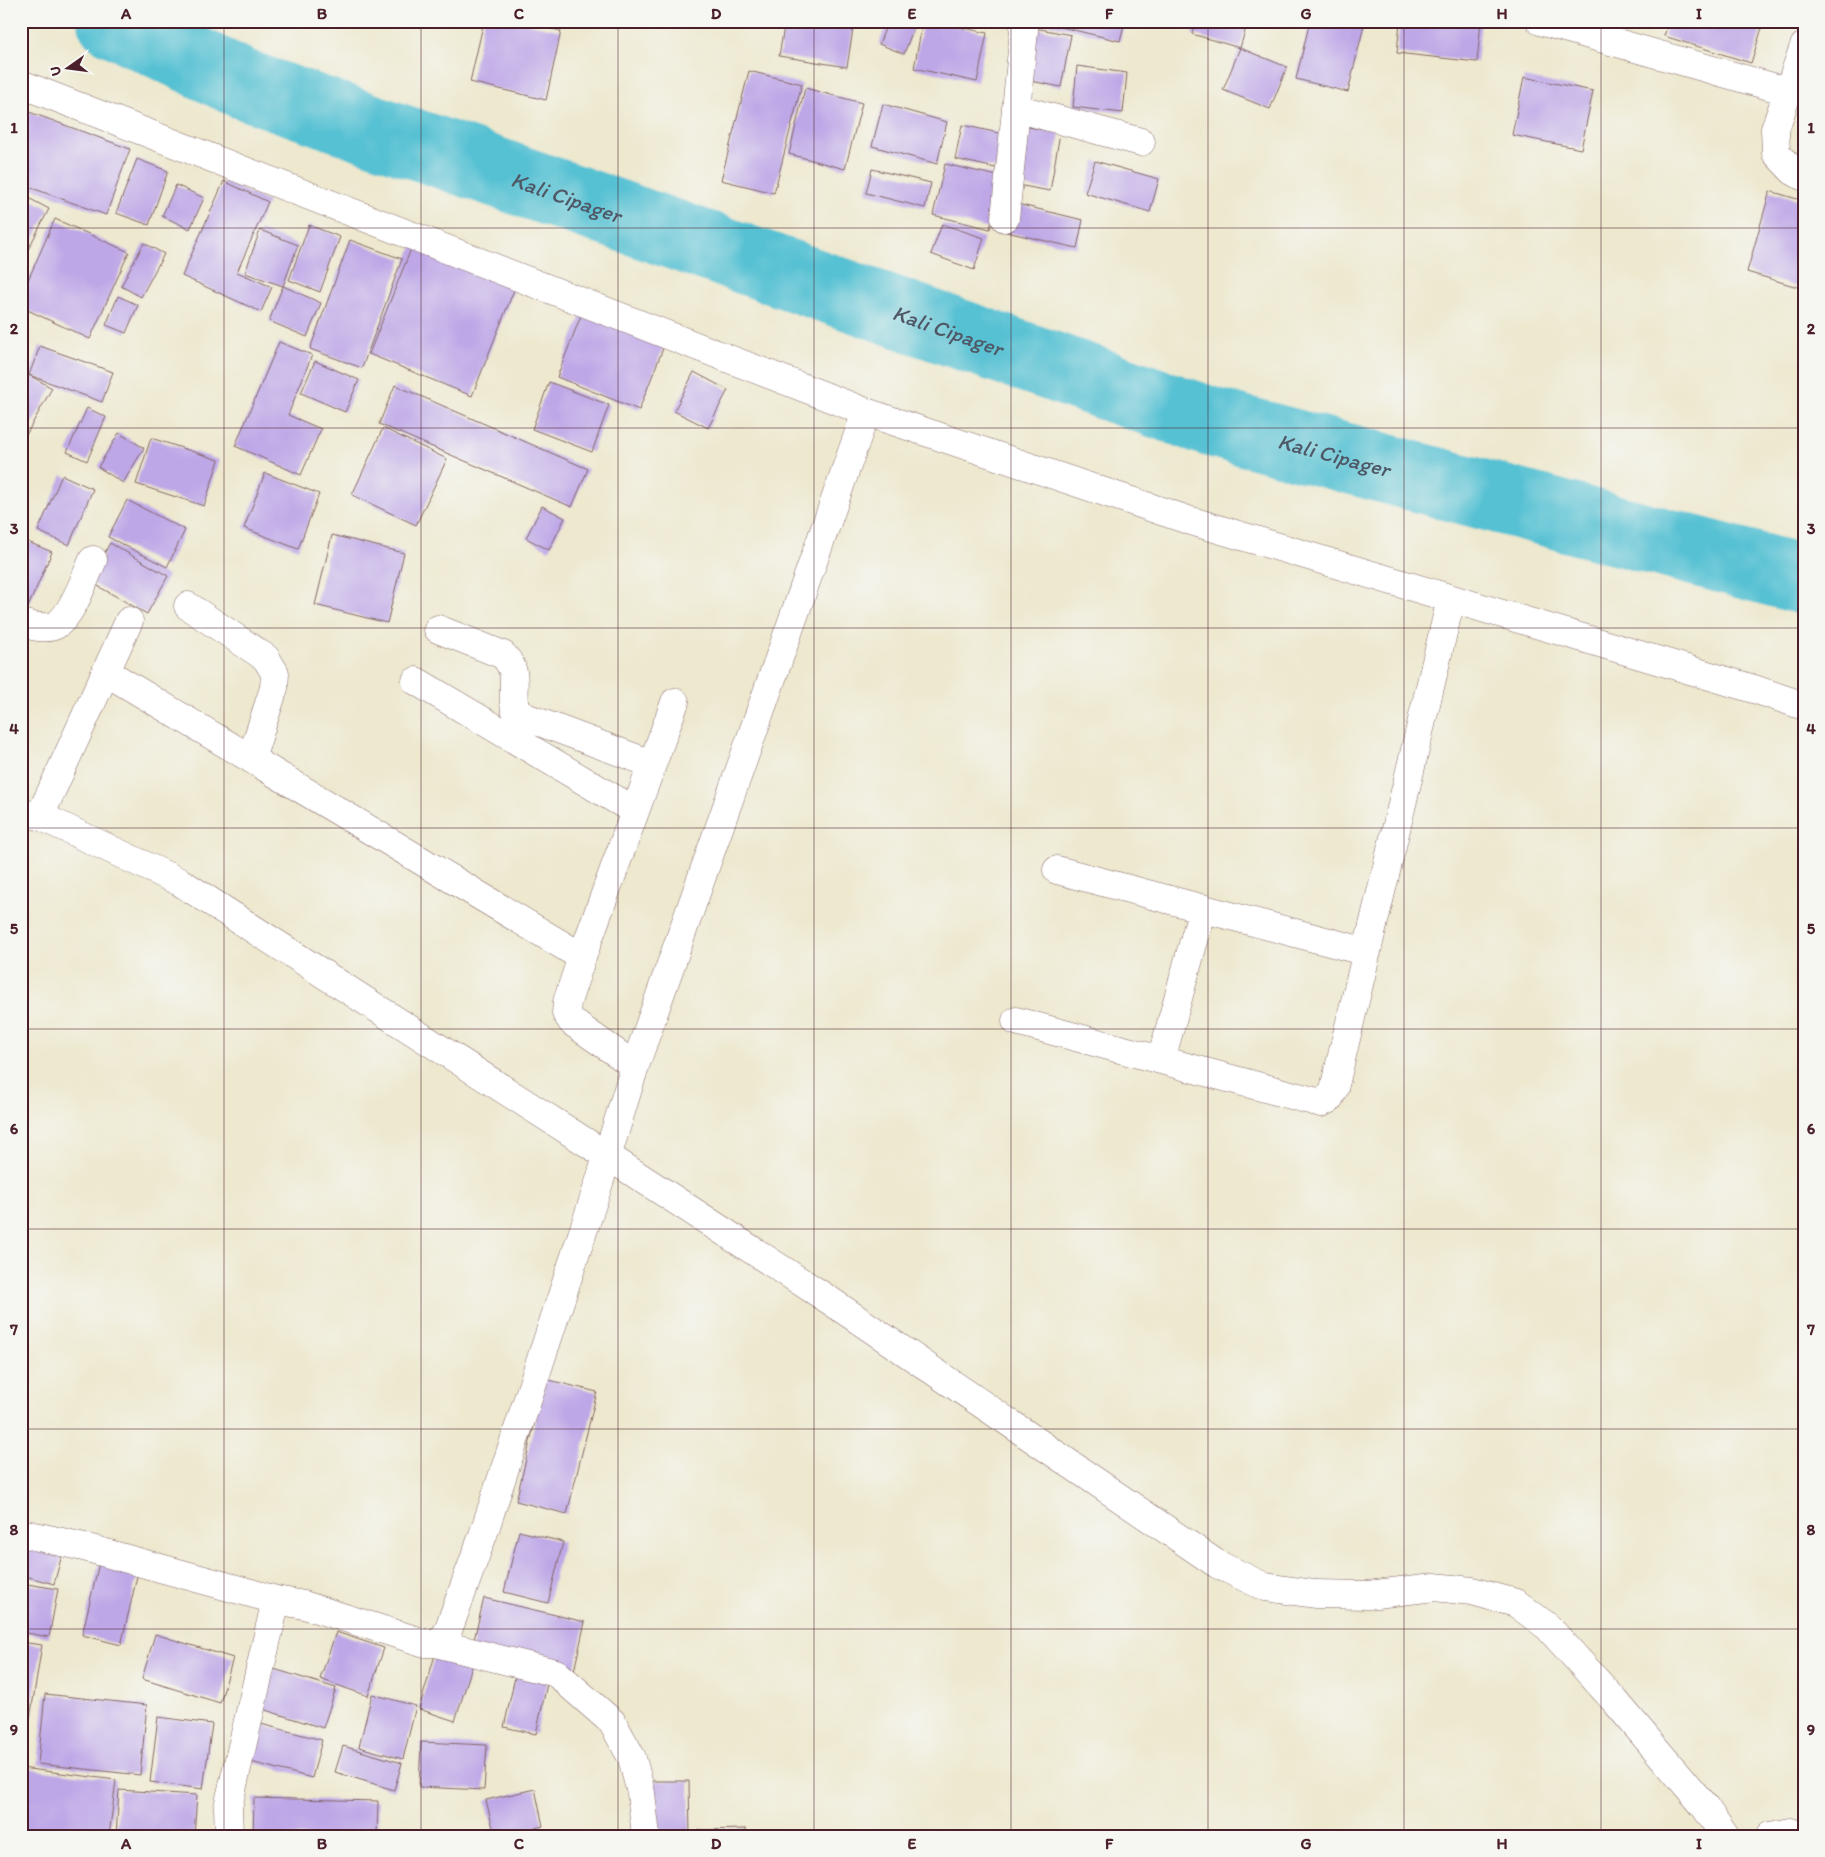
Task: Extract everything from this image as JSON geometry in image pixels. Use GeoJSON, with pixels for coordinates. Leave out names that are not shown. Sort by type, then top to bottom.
{"type":"FeatureCollection","features":[{"type":"Feature","properties":{"kind":"street"},"geometry":{"type":"LineString","coordinates":[[1005,218],[1025,21]]}},
{"type":"Feature","properties":{"kind":"street"},"geometry":{"type":"LineString","coordinates":[[1540,21],[1787,91]]}},
{"type":"Feature","properties":{"kind":"street"},"geometry":{"type":"LineString","coordinates":[[1804,46],[1775,129],[1776,153],[1793,171],[1804,177]]}},
{"type":"Feature","properties":{"kind":"street"},"geometry":{"type":"LineString","coordinates":[[21,84],[866,412],[1188,520],[1757,690],[1804,706]]}},
{"type":"Feature","properties":{"kind":"street"},"geometry":{"type":"LineString","coordinates":[[1016,108],[1141,142]]}},
{"type":"Feature","properties":{"kind":"street"},"geometry":{"type":"LineString","coordinates":[[434,1643],[446,1636],[483,1535],[599,1183],[606,1155],[635,1066],[866,412]]}},
{"type":"Feature","properties":{"kind":"street"},"geometry":{"type":"LineString","coordinates":[[21,623],[42,627],[55,625],[67,616],[93,560]]}},
{"type":"Feature","properties":{"kind":"street"},"geometry":{"type":"LineString","coordinates":[[1016,1021],[1321,1103],[1329,1099],[1334,1089],[1451,599]]}},
{"type":"Feature","properties":{"kind":"street"},"geometry":{"type":"LineString","coordinates":[[188,606],[266,658],[275,673],[274,688],[250,759]]}},
{"type":"Feature","properties":{"kind":"street"},"geometry":{"type":"LineString","coordinates":[[129,621],[106,672],[31,814],[180,882],[606,1155],[828,1300],[1217,1564],[1265,1587],[1315,1594],[1368,1595],[1434,1587],[1472,1591],[1516,1603],[1548,1627],[1615,1701],[1705,1807],[1725,1836]]}},
{"type":"Feature","properties":{"kind":"street"},"geometry":{"type":"LineString","coordinates":[[438,629],[503,655],[510,662],[514,672],[512,697],[515,709],[524,716],[652,764]]}},
{"type":"Feature","properties":{"kind":"street"},"geometry":{"type":"LineString","coordinates":[[485,723],[510,662]]}},
{"type":"Feature","properties":{"kind":"street"},"geometry":{"type":"LineString","coordinates":[[106,672],[582,957]]}},
{"type":"Feature","properties":{"kind":"street"},"geometry":{"type":"LineString","coordinates":[[416,682],[635,811]]}},
{"type":"Feature","properties":{"kind":"street"},"geometry":{"type":"LineString","coordinates":[[635,1066],[572,1022],[566,1013],[567,1002],[675,702]]}},
{"type":"Feature","properties":{"kind":"street"},"geometry":{"type":"LineString","coordinates":[[1057,870],[1367,952]]}},
{"type":"Feature","properties":{"kind":"street"},"geometry":{"type":"LineString","coordinates":[[1161,1060],[1202,908]]}},
{"type":"Feature","properties":{"kind":"street"},"geometry":{"type":"LineString","coordinates":[[21,1533],[84,1547],[276,1600],[304,1605],[417,1642],[434,1643],[556,1672],[612,1722],[632,1758],[641,1793],[646,1836]]}},
{"type":"Feature","properties":{"kind":"street"},"geometry":{"type":"LineString","coordinates":[[229,1836],[228,1807],[276,1600]]}},
{"type":"Feature","properties":{"kind":"street"},"geometry":{"type":"LineString","coordinates":[[1771,1836],[1790,1832],[1801,1836]]}},
{"type":"Feature","properties":{"kind":"building"},"geometry":{"type":"Polygon","coordinates":[[[484,21],[517,21],[561,31],[546,100],[470,82],[484,21]]]}},
{"type":"Feature","properties":{"kind":"building"},"geometry":{"type":"Polygon","coordinates":[[[785,21],[808,21],[853,29],[847,67],[779,56],[785,21]]]}},
{"type":"Feature","properties":{"kind":"building"},"geometry":{"type":"Polygon","coordinates":[[[888,21],[916,21],[904,54],[879,44],[888,21]]]}},
{"type":"Feature","properties":{"kind":"building"},"geometry":{"type":"Polygon","coordinates":[[[923,21],[932,21],[987,33],[977,82],[914,68],[923,21]]]}},
{"type":"Feature","properties":{"kind":"building"},"geometry":{"type":"Polygon","coordinates":[[[1036,21],[1125,21],[1120,41],[1036,21]]]}},
{"type":"Feature","properties":{"kind":"building"},"geometry":{"type":"Polygon","coordinates":[[[1195,21],[1248,21],[1240,48],[1192,34],[1195,21]]]}},
{"type":"Feature","properties":{"kind":"building"},"geometry":{"type":"Polygon","coordinates":[[[1310,21],[1365,21],[1348,92],[1296,79],[1310,21]]]}},
{"type":"Feature","properties":{"kind":"building"},"geometry":{"type":"Polygon","coordinates":[[[1400,21],[1481,21],[1477,62],[1397,53],[1400,21]]]}},
{"type":"Feature","properties":{"kind":"building"},"geometry":{"type":"Polygon","coordinates":[[[1616,21],[1651,21],[1650,29],[1616,21]]]}},
{"type":"Feature","properties":{"kind":"building"},"geometry":{"type":"Polygon","coordinates":[[[1669,21],[1764,21],[1751,63],[1664,36],[1669,21]]]}},
{"type":"Feature","properties":{"kind":"building"},"geometry":{"type":"Polygon","coordinates":[[[1030,27],[1071,35],[1061,87],[1020,79],[1030,27]]]}},
{"type":"Feature","properties":{"kind":"building"},"geometry":{"type":"Polygon","coordinates":[[[1240,48],[1287,67],[1270,109],[1223,90],[1240,48]]]}},
{"type":"Feature","properties":{"kind":"building"},"geometry":{"type":"Polygon","coordinates":[[[1077,66],[1127,73],[1123,113],[1073,107],[1077,66]]]}},
{"type":"Feature","properties":{"kind":"building"},"geometry":{"type":"Polygon","coordinates":[[[749,71],[802,84],[774,193],[721,180],[749,71]]]}},
{"type":"Feature","properties":{"kind":"building"},"geometry":{"type":"Polygon","coordinates":[[[1524,77],[1593,91],[1581,149],[1512,135],[1524,77]]]}},
{"type":"Feature","properties":{"kind":"building"},"geometry":{"type":"Polygon","coordinates":[[[805,88],[862,103],[845,169],[789,154],[805,88]]]}},
{"type":"Feature","properties":{"kind":"building"},"geometry":{"type":"Polygon","coordinates":[[[883,104],[947,122],[937,164],[872,146],[883,104]]]}},
{"type":"Feature","properties":{"kind":"building"},"geometry":{"type":"Polygon","coordinates":[[[21,109],[130,149],[106,215],[21,184],[21,109]]]}},
{"type":"Feature","properties":{"kind":"building"},"geometry":{"type":"Polygon","coordinates":[[[962,125],[1008,135],[1000,169],[955,159],[962,125]]]}},
{"type":"Feature","properties":{"kind":"building"},"geometry":{"type":"Polygon","coordinates":[[[1023,126],[1060,133],[1050,191],[1012,184],[1023,126]]]}},
{"type":"Feature","properties":{"kind":"building"},"geometry":{"type":"Polygon","coordinates":[[[137,159],[168,171],[149,225],[116,213],[137,159]]]}},
{"type":"Feature","properties":{"kind":"building"},"geometry":{"type":"Polygon","coordinates":[[[1095,161],[1159,179],[1150,212],[1085,193],[1095,161]]]}},
{"type":"Feature","properties":{"kind":"building"},"geometry":{"type":"Polygon","coordinates":[[[945,164],[1002,177],[990,229],[933,215],[945,164]]]}},
{"type":"Feature","properties":{"kind":"building"},"geometry":{"type":"Polygon","coordinates":[[[872,169],[931,183],[925,208],[866,193],[872,169]]]}},
{"type":"Feature","properties":{"kind":"building"},"geometry":{"type":"Polygon","coordinates":[[[224,181],[268,202],[237,272],[272,287],[261,312],[182,276],[224,181]]]}},
{"type":"Feature","properties":{"kind":"building"},"geometry":{"type":"Polygon","coordinates":[[[176,185],[204,198],[190,229],[162,216],[176,185]]]}},
{"type":"Feature","properties":{"kind":"building"},"geometry":{"type":"Polygon","coordinates":[[[1770,191],[1804,201],[1804,289],[1747,272],[1770,191]]]}},
{"type":"Feature","properties":{"kind":"building"},"geometry":{"type":"Polygon","coordinates":[[[21,194],[49,209],[21,263],[21,194]]]}},
{"type":"Feature","properties":{"kind":"building"},"geometry":{"type":"Polygon","coordinates":[[[1013,203],[1083,220],[1077,248],[1006,232],[1013,203]]]}},
{"type":"Feature","properties":{"kind":"building"},"geometry":{"type":"Polygon","coordinates":[[[55,219],[129,252],[90,339],[21,307],[21,296],[55,219]]]}},
{"type":"Feature","properties":{"kind":"building"},"geometry":{"type":"Polygon","coordinates":[[[942,224],[984,238],[974,270],[931,254],[942,224]]]}},
{"type":"Feature","properties":{"kind":"building"},"geometry":{"type":"Polygon","coordinates":[[[309,225],[340,237],[320,292],[289,280],[309,225]]]}},
{"type":"Feature","properties":{"kind":"building"},"geometry":{"type":"Polygon","coordinates":[[[260,230],[298,245],[283,286],[245,273],[260,230]]]}},
{"type":"Feature","properties":{"kind":"building"},"geometry":{"type":"Polygon","coordinates":[[[350,240],[402,259],[362,368],[310,349],[350,240]]]}},
{"type":"Feature","properties":{"kind":"building"},"geometry":{"type":"Polygon","coordinates":[[[144,243],[164,254],[141,297],[121,286],[144,243]]]}},
{"type":"Feature","properties":{"kind":"building"},"geometry":{"type":"Polygon","coordinates":[[[413,244],[516,285],[472,396],[369,354],[413,244]]]}},
{"type":"Feature","properties":{"kind":"building"},"geometry":{"type":"Polygon","coordinates":[[[283,286],[321,303],[307,337],[269,321],[283,286]]]}},
{"type":"Feature","properties":{"kind":"building"},"geometry":{"type":"Polygon","coordinates":[[[118,296],[138,305],[126,333],[106,325],[118,296]]]}},
{"type":"Feature","properties":{"kind":"building"},"geometry":{"type":"Polygon","coordinates":[[[585,305],[667,338],[639,410],[557,377],[585,305]]]}},
{"type":"Feature","properties":{"kind":"building"},"geometry":{"type":"Polygon","coordinates":[[[279,342],[312,355],[288,415],[321,429],[301,475],[235,446],[279,342]]]}},
{"type":"Feature","properties":{"kind":"building"},"geometry":{"type":"Polygon","coordinates":[[[40,346],[113,372],[102,402],[29,375],[40,346]]]}},
{"type":"Feature","properties":{"kind":"building"},"geometry":{"type":"Polygon","coordinates":[[[315,361],[359,380],[345,412],[301,393],[315,361]]]}},
{"type":"Feature","properties":{"kind":"building"},"geometry":{"type":"Polygon","coordinates":[[[694,372],[728,390],[708,428],[674,411],[694,372]]]}},
{"type":"Feature","properties":{"kind":"building"},"geometry":{"type":"Polygon","coordinates":[[[29,375],[52,388],[21,444],[21,390],[29,375]]]}},
{"type":"Feature","properties":{"kind":"building"},"geometry":{"type":"Polygon","coordinates":[[[549,382],[609,405],[592,452],[532,429],[549,382]]]}},
{"type":"Feature","properties":{"kind":"building"},"geometry":{"type":"Polygon","coordinates":[[[395,385],[588,469],[572,507],[379,424],[395,385]]]}},
{"type":"Feature","properties":{"kind":"building"},"geometry":{"type":"Polygon","coordinates":[[[87,408],[106,417],[87,461],[67,452],[87,408]]]}},
{"type":"Feature","properties":{"kind":"building"},"geometry":{"type":"Polygon","coordinates":[[[383,428],[447,459],[416,525],[352,495],[383,428]]]}},
{"type":"Feature","properties":{"kind":"building"},"geometry":{"type":"Polygon","coordinates":[[[119,433],[144,448],[123,483],[98,467],[119,433]]]}},
{"type":"Feature","properties":{"kind":"building"},"geometry":{"type":"Polygon","coordinates":[[[151,438],[219,460],[204,506],[136,484],[151,438]]]}},
{"type":"Feature","properties":{"kind":"building"},"geometry":{"type":"Polygon","coordinates":[[[265,473],[319,494],[298,549],[244,528],[265,473]]]}},
{"type":"Feature","properties":{"kind":"building"},"geometry":{"type":"Polygon","coordinates":[[[62,475],[93,489],[69,545],[38,531],[62,475]]]}},
{"type":"Feature","properties":{"kind":"building"},"geometry":{"type":"Polygon","coordinates":[[[127,500],[185,530],[167,567],[108,537],[127,500]]]}},
{"type":"Feature","properties":{"kind":"building"},"geometry":{"type":"Polygon","coordinates":[[[542,506],[565,518],[549,550],[526,538],[542,506]]]}},
{"type":"Feature","properties":{"kind":"building"},"geometry":{"type":"Polygon","coordinates":[[[332,535],[404,553],[387,623],[315,605],[332,535]]]}},
{"type":"Feature","properties":{"kind":"building"},"geometry":{"type":"Polygon","coordinates":[[[21,539],[52,552],[25,614],[21,612],[21,539]]]}},
{"type":"Feature","properties":{"kind":"building"},"geometry":{"type":"Polygon","coordinates":[[[110,543],[168,576],[147,614],[89,581],[110,543]]]}},
{"type":"Feature","properties":{"kind":"building"},"geometry":{"type":"Polygon","coordinates":[[[545,1379],[597,1392],[567,1514],[516,1501],[545,1379]]]}},
{"type":"Feature","properties":{"kind":"building"},"geometry":{"type":"Polygon","coordinates":[[[519,1531],[563,1542],[548,1603],[504,1592],[519,1531]]]}},
{"type":"Feature","properties":{"kind":"building"},"geometry":{"type":"Polygon","coordinates":[[[21,1540],[63,1551],[54,1584],[21,1575],[21,1540]]]}},
{"type":"Feature","properties":{"kind":"building"},"geometry":{"type":"Polygon","coordinates":[[[99,1563],[138,1572],[121,1645],[82,1635],[99,1563]]]}},
{"type":"Feature","properties":{"kind":"building"},"geometry":{"type":"Polygon","coordinates":[[[21,1583],[58,1589],[49,1637],[21,1632],[21,1583]]]}},
{"type":"Feature","properties":{"kind":"building"},"geometry":{"type":"Polygon","coordinates":[[[484,1598],[585,1622],[574,1671],[472,1648],[484,1598]]]}},
{"type":"Feature","properties":{"kind":"building"},"geometry":{"type":"Polygon","coordinates":[[[336,1632],[384,1648],[368,1696],[320,1679],[336,1632]]]}},
{"type":"Feature","properties":{"kind":"building"},"geometry":{"type":"Polygon","coordinates":[[[155,1634],[233,1658],[220,1703],[142,1679],[155,1634]]]}},
{"type":"Feature","properties":{"kind":"building"},"geometry":{"type":"Polygon","coordinates":[[[21,1642],[42,1645],[30,1719],[21,1717],[21,1642]]]}},
{"type":"Feature","properties":{"kind":"building"},"geometry":{"type":"Polygon","coordinates":[[[438,1645],[475,1657],[455,1721],[419,1709],[438,1645]]]}},
{"type":"Feature","properties":{"kind":"building"},"geometry":{"type":"Polygon","coordinates":[[[517,1668],[549,1675],[536,1734],[504,1727],[517,1668]]]}},
{"type":"Feature","properties":{"kind":"building"},"geometry":{"type":"Polygon","coordinates":[[[274,1669],[336,1688],[323,1728],[262,1709],[274,1669]]]}},
{"type":"Feature","properties":{"kind":"building"},"geometry":{"type":"Polygon","coordinates":[[[45,1694],[147,1705],[140,1775],[38,1764],[45,1694]]]}},
{"type":"Feature","properties":{"kind":"building"},"geometry":{"type":"Polygon","coordinates":[[[372,1694],[416,1706],[403,1759],[359,1747],[372,1694]]]}},
{"type":"Feature","properties":{"kind":"building"},"geometry":{"type":"Polygon","coordinates":[[[158,1717],[212,1724],[203,1789],[150,1782],[158,1717]]]}},
{"type":"Feature","properties":{"kind":"building"},"geometry":{"type":"Polygon","coordinates":[[[261,1724],[322,1740],[312,1778],[251,1762],[261,1724]]]}},
{"type":"Feature","properties":{"kind":"building"},"geometry":{"type":"Polygon","coordinates":[[[421,1742],[487,1745],[484,1790],[419,1787],[421,1742]]]}},
{"type":"Feature","properties":{"kind":"building"},"geometry":{"type":"Polygon","coordinates":[[[343,1746],[402,1763],[394,1790],[335,1772],[343,1746]]]}},
{"type":"Feature","properties":{"kind":"building"},"geometry":{"type":"Polygon","coordinates":[[[21,1768],[116,1780],[109,1836],[21,1835],[21,1768]]]}},
{"type":"Feature","properties":{"kind":"building"},"geometry":{"type":"Polygon","coordinates":[[[650,1781],[689,1781],[690,1836],[651,1836],[650,1781]]]}},
{"type":"Feature","properties":{"kind":"building"},"geometry":{"type":"Polygon","coordinates":[[[535,1789],[543,1826],[495,1836],[486,1800],[535,1789]]]}},
{"type":"Feature","properties":{"kind":"building"},"geometry":{"type":"Polygon","coordinates":[[[119,1790],[197,1795],[194,1836],[116,1836],[119,1790]]]}},
{"type":"Feature","properties":{"kind":"building"},"geometry":{"type":"Polygon","coordinates":[[[254,1798],[378,1801],[377,1836],[253,1836],[254,1798]]]}},
{"type":"Feature","properties":{"kind":"building"},"geometry":{"type":"Polygon","coordinates":[[[746,1829],[746,1836],[699,1836],[699,1830],[746,1829]]]}},
{"type":"Feature","properties":{"kind":"waterway","name":"Kali Cipager"},"geometry":{"type":"LineString","coordinates":[[112,21],[243,84],[1211,422],[1804,580]]}}]}
